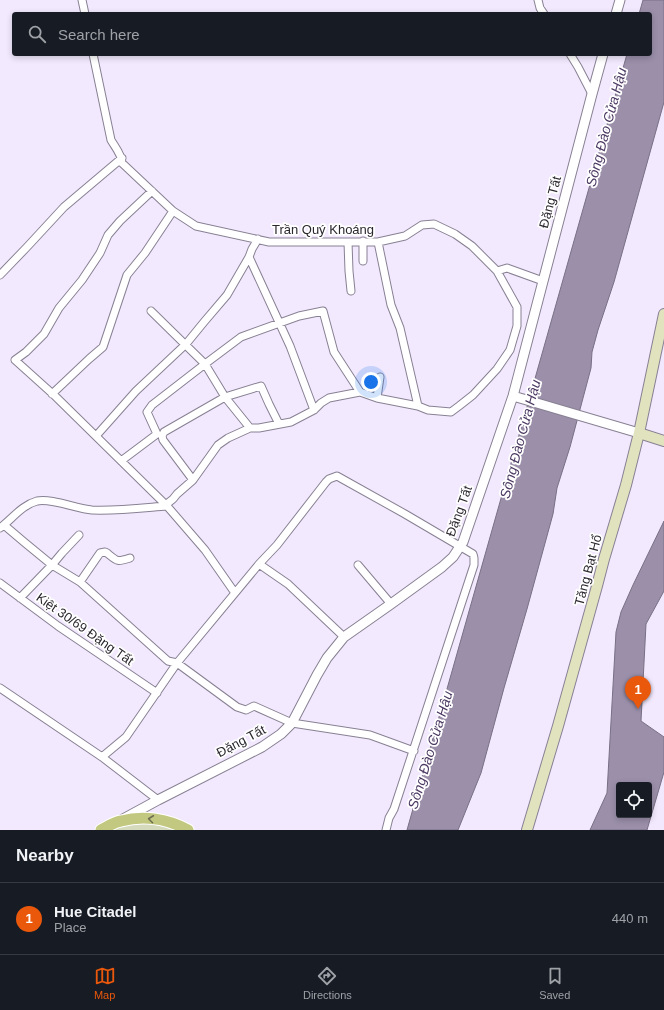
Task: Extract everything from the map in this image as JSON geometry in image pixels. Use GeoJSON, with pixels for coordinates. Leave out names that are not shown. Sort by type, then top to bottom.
{"type":"FeatureCollection","features":[{"type":"Feature","properties":{"kind":"main road","name":"Tăng Bạt Hổ"},"geometry":{"type":"LineString","coordinates":[[527,830],[560,720],[626,485],[639,434],[664,314]]}},
{"type":"Feature","properties":{"kind":"main road"},"geometry":{"type":"LineString","coordinates":[[639,434],[664,441]]}},
{"type":"Feature","properties":{"kind":"main road"},"geometry":{"type":"LineString","coordinates":[[101,830],[120,821],[146,818],[178,824],[188,830]]}},
{"type":"Feature","properties":{"kind":"street"},"geometry":{"type":"LineString","coordinates":[[82,0],[85,12]]}},
{"type":"Feature","properties":{"kind":"street"},"geometry":{"type":"LineString","coordinates":[[538,0],[543,12]]}},
{"type":"Feature","properties":{"kind":"street"},"geometry":{"type":"LineString","coordinates":[[617,12],[620,0]]}},
{"type":"Feature","properties":{"kind":"street","name":"Trần Quý Khoáng"},"geometry":{"type":"LineString","coordinates":[[93,56],[111,140],[122,158],[122,163],[173,210],[196,226],[269,242],[378,242],[405,236],[422,225],[434,224],[455,234],[472,246],[497,271],[517,307],[517,326],[510,350],[497,369],[473,395],[450,412],[428,410],[418,406],[377,398],[360,392]]}},
{"type":"Feature","properties":{"kind":"street"},"geometry":{"type":"LineString","coordinates":[[571,56],[592,94]]}},
{"type":"Feature","properties":{"kind":"street","name":"Đặng Tất"},"geometry":{"type":"LineString","coordinates":[[120,821],[262,747],[281,734],[292,723],[327,658],[344,637],[442,566],[453,557],[460,547],[513,396],[592,94],[603,56]]}},
{"type":"Feature","properties":{"kind":"street"},"geometry":{"type":"LineString","coordinates":[[0,275],[64,207],[122,158]]}},
{"type":"Feature","properties":{"kind":"street"},"geometry":{"type":"LineString","coordinates":[[152,191],[120,221],[108,235],[100,253],[82,280],[59,308],[44,334],[26,352],[15,360],[96,436],[167,506],[205,550],[235,593]]}},
{"type":"Feature","properties":{"kind":"street"},"geometry":{"type":"LineString","coordinates":[[52,394],[103,347],[127,274],[145,253],[173,210]]}},
{"type":"Feature","properties":{"kind":"street"},"geometry":{"type":"LineString","coordinates":[[96,436],[136,391],[186,344],[227,295],[258,239]]}},
{"type":"Feature","properties":{"kind":"street"},"geometry":{"type":"LineString","coordinates":[[363,241],[363,261]]}},
{"type":"Feature","properties":{"kind":"street"},"geometry":{"type":"LineString","coordinates":[[348,242],[351,291]]}},
{"type":"Feature","properties":{"kind":"street"},"geometry":{"type":"LineString","coordinates":[[378,242],[391,305],[400,328],[418,406]]}},
{"type":"Feature","properties":{"kind":"street"},"geometry":{"type":"LineString","coordinates":[[249,257],[290,346],[314,410]]}},
{"type":"Feature","properties":{"kind":"street"},"geometry":{"type":"LineString","coordinates":[[497,271],[507,268],[543,281]]}},
{"type":"Feature","properties":{"kind":"street"},"geometry":{"type":"LineString","coordinates":[[151,311],[205,364],[225,397],[250,428]]}},
{"type":"Feature","properties":{"kind":"street"},"geometry":{"type":"LineString","coordinates":[[167,506],[177,494],[193,480],[218,445],[228,438],[250,428],[260,428],[291,422],[314,410],[320,403],[329,398],[360,392],[334,352],[323,311],[299,316],[241,337],[152,405],[147,412],[163,440],[193,480]]}},
{"type":"Feature","properties":{"kind":"street"},"geometry":{"type":"LineString","coordinates":[[377,398],[380,377]]}},
{"type":"Feature","properties":{"kind":"street"},"geometry":{"type":"LineString","coordinates":[[121,461],[160,433],[225,397],[261,386],[268,404],[279,424]]}},
{"type":"Feature","properties":{"kind":"street"},"geometry":{"type":"LineString","coordinates":[[513,396],[639,434]]}},
{"type":"Feature","properties":{"kind":"street"},"geometry":{"type":"LineString","coordinates":[[102,757],[126,737],[177,663],[259,564],[277,545],[326,482],[337,476],[473,554],[474,565],[414,751],[386,830]]}},
{"type":"Feature","properties":{"kind":"street"},"geometry":{"type":"LineString","coordinates":[[167,506],[91,510],[48,501],[38,501],[26,506],[2,527],[24,542],[52,565],[80,582],[168,660],[177,663],[238,707],[246,710],[254,706],[292,723],[370,735],[414,751]]}},
{"type":"Feature","properties":{"kind":"street"},"geometry":{"type":"LineString","coordinates":[[20,598],[79,535]]}},
{"type":"Feature","properties":{"kind":"street"},"geometry":{"type":"LineString","coordinates":[[80,582],[100,553],[105,552],[115,560],[119,561],[130,558]]}},
{"type":"Feature","properties":{"kind":"street"},"geometry":{"type":"LineString","coordinates":[[259,564],[288,584],[344,637]]}},
{"type":"Feature","properties":{"kind":"street"},"geometry":{"type":"LineString","coordinates":[[358,564],[391,604]]}},
{"type":"Feature","properties":{"kind":"street","name":"Kiệt 30/69 Đặng Tất"},"geometry":{"type":"LineString","coordinates":[[0,583],[58,626],[157,693]]}},
{"type":"Feature","properties":{"kind":"street"},"geometry":{"type":"LineString","coordinates":[[0,688],[102,757],[158,800]]}},
{"type":"Feature","properties":{"kind":"green space"},"geometry":{"type":"Polygon","coordinates":[[[142,823],[175,830],[110,830],[129,824],[142,823]]]}},
{"type":"Feature","properties":{"kind":"water","name":"Sông Đào Cửa Hậu"},"geometry":{"type":"Polygon","coordinates":[[[643,0],[664,0],[664,102],[614,282],[592,352],[591,368],[570,447],[557,488],[553,514],[481,773],[458,830],[407,830],[626,56],[652,56],[652,12],[640,12],[643,0]]]}},
{"type":"Feature","properties":{"kind":"water"},"geometry":{"type":"Polygon","coordinates":[[[664,521],[664,591],[646,624],[641,721],[664,737],[664,772],[652,813],[652,782],[616,782],[616,818],[651,818],[647,830],[590,830],[607,793],[616,632],[621,612],[664,521]]]}},
{"type":"Feature","properties":{"kind":"place","name":"Hue Citadel"},"geometry":{"type":"Point","coordinates":[638,709]}}]}
